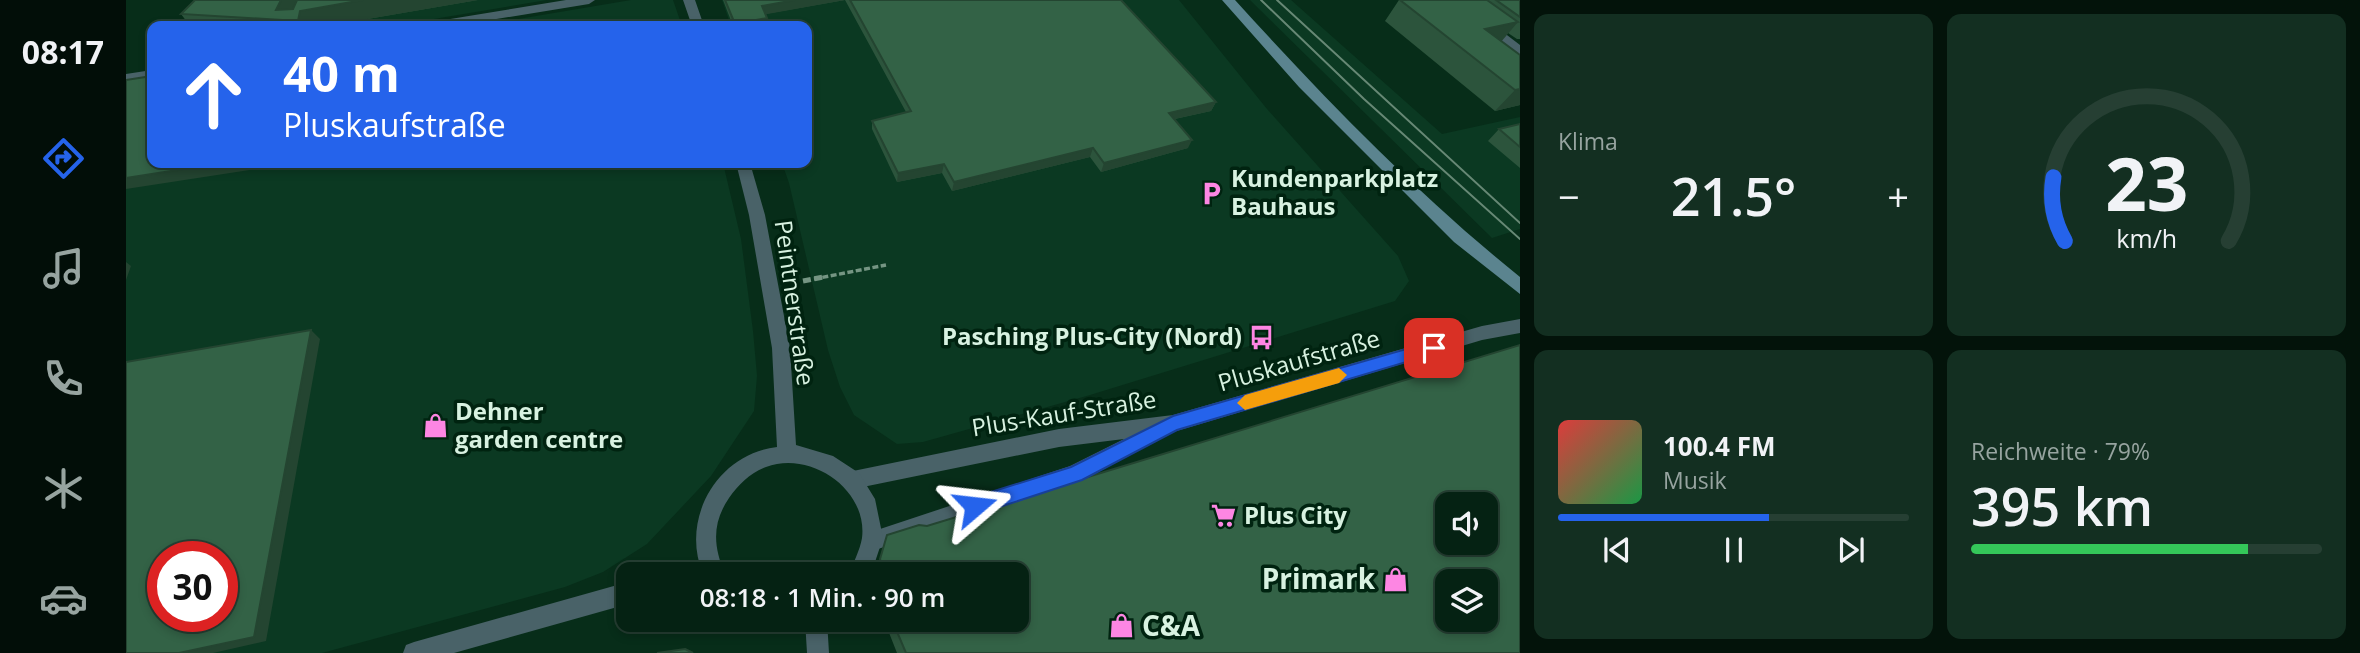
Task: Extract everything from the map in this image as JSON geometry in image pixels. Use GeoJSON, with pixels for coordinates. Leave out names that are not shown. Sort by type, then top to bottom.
{"type":"FeatureCollection","features":[{"type":"Feature","properties":{"kind":"main road"},"geometry":{"type":"LineString","coordinates":[[1228,0],[1304,84],[1412,190],[1461,237],[1520,286]]}},
{"type":"Feature","properties":{"kind":"street"},"geometry":{"type":"LineString","coordinates":[[462,21],[589,0]]}},
{"type":"Feature","properties":{"kind":"street"},"geometry":{"type":"LineString","coordinates":[[689,0],[696,21]]}},
{"type":"Feature","properties":{"kind":"street"},"geometry":{"type":"LineString","coordinates":[[1453,0],[1520,51]]}},
{"type":"Feature","properties":{"kind":"street"},"geometry":{"type":"LineString","coordinates":[[126,78],[147,75]]}},
{"type":"Feature","properties":{"kind":"street","name":"Peintnerstraße"},"geometry":{"type":"LineString","coordinates":[[744,168],[759,228],[781,348],[787,452]]}},
{"type":"Feature","properties":{"kind":"street","name":"Pluskaufstraße"},"geometry":{"type":"LineString","coordinates":[[1173,424],[1482,333],[1520,326]]}},
{"type":"Feature","properties":{"kind":"street","name":"Plus-Kauf-Straße"},"geometry":{"type":"LineString","coordinates":[[853,480],[1059,438],[1173,424]]}},
{"type":"Feature","properties":{"kind":"street","name":"Plus-Kauf-Straße"},"geometry":{"type":"LineString","coordinates":[[872,541],[1075,474],[1173,424]]}},
{"type":"Feature","properties":{"kind":"street"},"geometry":{"type":"LineString","coordinates":[[706,562],[707,514],[719,490],[737,470],[761,457],[787,452],[811,455],[834,464],[853,480],[868,508],[872,541],[864,562]]}},
{"type":"Feature","properties":{"kind":"street"},"geometry":{"type":"LineString","coordinates":[[414,653],[616,596]]}},
{"type":"Feature","properties":{"kind":"street"},"geometry":{"type":"LineString","coordinates":[[817,632],[818,653]]}},
{"type":"Feature","properties":{"kind":"path"},"geometry":{"type":"LineString","coordinates":[[803,281],[886,265]]}},
{"type":"Feature","properties":{"kind":"shaded area"},"geometry":{"type":"Polygon","coordinates":[[[211,0],[547,0],[422,21],[192,21],[211,0]]]}},
{"type":"Feature","properties":{"kind":"shaded area"},"geometry":{"type":"Polygon","coordinates":[[[631,0],[673,0],[680,21],[507,21],[631,0]]]}},
{"type":"Feature","properties":{"kind":"shaded area"},"geometry":{"type":"Polygon","coordinates":[[[722,0],[1179,0],[1267,109],[1398,256],[1409,281],[1395,301],[1090,395],[923,442],[897,444],[854,415],[840,387],[828,350],[784,168],[812,168],[812,21],[729,21],[722,0]]]}},
{"type":"Feature","properties":{"kind":"shaded area"},"geometry":{"type":"Polygon","coordinates":[[[1250,0],[1291,0],[1442,134],[1520,117],[1520,229],[1492,238],[1250,0]]]}},
{"type":"Feature","properties":{"kind":"shaded area","name":"Dehner garden centre"},"geometry":{"type":"Polygon","coordinates":[[[126,86],[147,148],[147,168],[724,168],[741,239],[753,331],[757,376],[754,411],[711,476],[647,544],[603,572],[565,587],[322,653],[126,653],[126,86]]]}},
{"type":"Feature","properties":{"kind":"building"},"geometry":{"type":"Polygon","coordinates":[[[195,0],[281,0],[276,10],[293,9],[297,0],[363,0],[300,11],[298,21],[181,14],[195,0]]]}},
{"type":"Feature","properties":{"kind":"building"},"geometry":{"type":"Polygon","coordinates":[[[725,0],[795,0],[762,6],[767,18],[734,21],[725,0]]]}},
{"type":"Feature","properties":{"kind":"building"},"geometry":{"type":"Polygon","coordinates":[[[850,0],[1121,0],[1216,102],[1169,113],[1192,140],[1104,163],[1093,148],[954,182],[944,164],[898,173],[872,121],[911,111],[850,0]]]}},
{"type":"Feature","properties":{"kind":"building"},"geometry":{"type":"Polygon","coordinates":[[[1400,0],[1487,0],[1518,22],[1485,29],[1520,55],[1520,89],[1515,90],[1400,0]]]}},
{"type":"Feature","properties":{"kind":"building"},"geometry":{"type":"Polygon","coordinates":[[[1496,0],[1520,0],[1520,17],[1496,0]]]}},
{"type":"Feature","properties":{"kind":"building"},"geometry":{"type":"Polygon","coordinates":[[[147,77],[147,168],[190,168],[126,178],[126,80],[147,77]]]}},
{"type":"Feature","properties":{"kind":"building"},"geometry":{"type":"Polygon","coordinates":[[[1520,124],[1520,147],[1499,129],[1520,124]]]}},
{"type":"Feature","properties":{"kind":"building"},"geometry":{"type":"Polygon","coordinates":[[[311,330],[254,637],[179,653],[126,653],[126,362],[311,330]]]}},
{"type":"Feature","properties":{"kind":"building","name":"Plus City"},"geometry":{"type":"Polygon","coordinates":[[[1520,345],[1520,653],[906,653],[897,632],[1029,632],[1029,562],[881,562],[887,535],[919,525],[927,526],[1520,345]]]}},
{"type":"Feature","properties":{"kind":"building"},"geometry":{"type":"Polygon","coordinates":[[[685,649],[693,653],[657,653],[685,649]]]}},
{"type":"Feature","properties":{"kind":"tram line"},"geometry":{"type":"LineString","coordinates":[[1261,0],[1364,99],[1520,239]]}},
{"type":"Feature","properties":{"kind":"tram line"},"geometry":{"type":"LineString","coordinates":[[1277,0],[1520,223]]}},
{"type":"Feature","properties":{"kind":"slow traffic"},"geometry":{"type":"LineString","coordinates":[[1245,403],[1339,375]]}},
{"type":"Feature","properties":{"kind":"place","name":"Kundenparkplatz Bauhaus"},"geometry":{"type":"Point","coordinates":[1211,193]}},
{"type":"Feature","properties":{"kind":"place","name":"Pasching Plus-City (Nord)"},"geometry":{"type":"Point","coordinates":[1262,337]}},
{"type":"Feature","properties":{"kind":"place","name":"Dehner garden centre"},"geometry":{"type":"Point","coordinates":[435,426]}},
{"type":"Feature","properties":{"kind":"place","name":"Plus City"},"geometry":{"type":"Point","coordinates":[1224,516]}},
{"type":"Feature","properties":{"kind":"place","name":"Primark"},"geometry":{"type":"Point","coordinates":[1395,579]}},
{"type":"Feature","properties":{"kind":"place","name":"C&A"},"geometry":{"type":"Point","coordinates":[1122,626]}},
{"type":"Feature","properties":{"kind":"route"},"geometry":{"type":"LineString","coordinates":[[975,506],[1075,474],[1173,424],[1434,348]]}}]}
